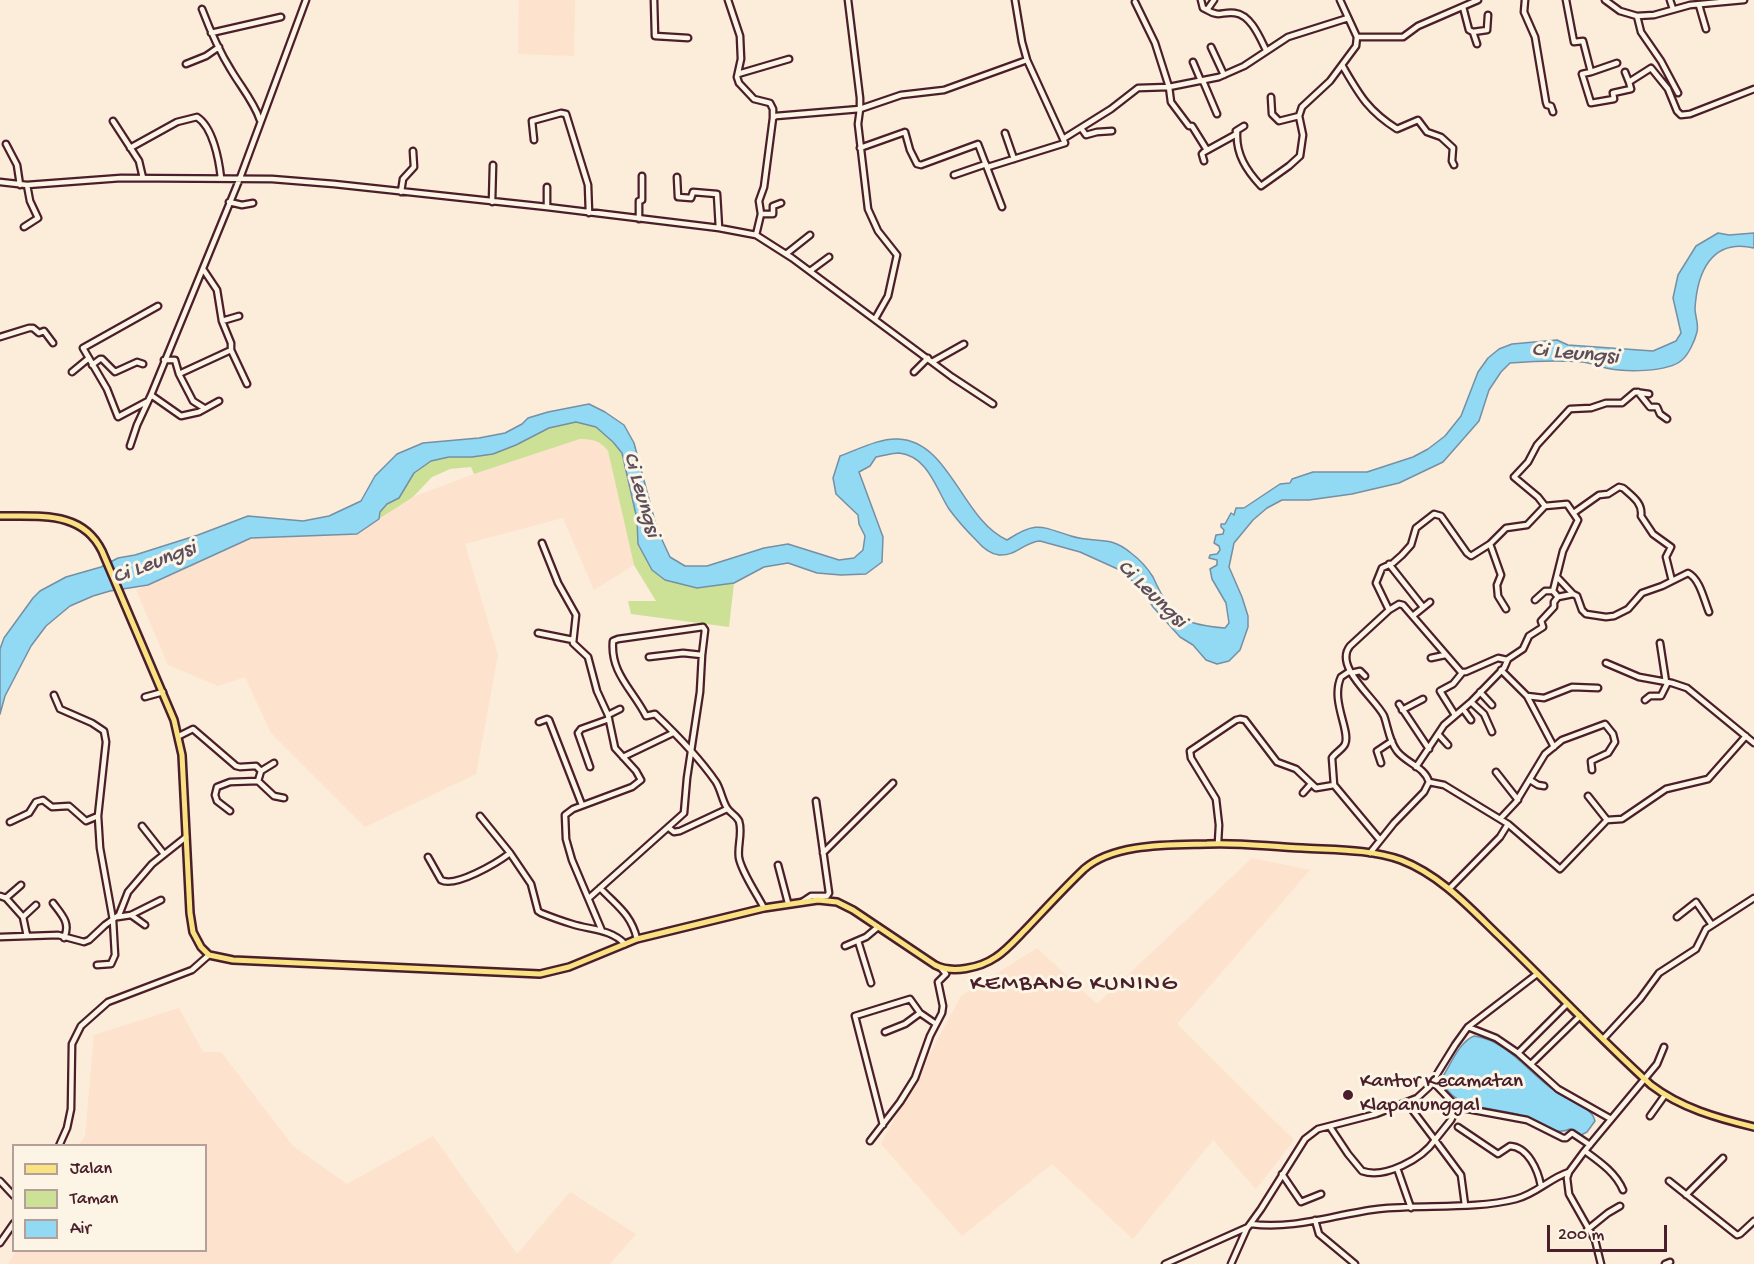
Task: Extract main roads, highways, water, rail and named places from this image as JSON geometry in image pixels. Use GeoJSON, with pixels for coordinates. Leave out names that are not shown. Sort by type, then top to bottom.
{"type":"FeatureCollection","features":[{"type":"Feature","properties":{"kind":"main road"},"geometry":{"type":"LineString","coordinates":[[0,516],[71,520],[92,535],[102,551],[163,692],[179,735],[190,913],[198,943],[209,955],[233,960],[540,975],[569,967],[637,939],[764,908],[818,900],[837,902],[853,910],[941,968],[954,970],[971,967],[995,958],[1096,860],[1134,849],[1218,843],[1370,853],[1388,856],[1413,865],[1449,889],[1644,1078],[1665,1095],[1697,1111],[1754,1127]]}},
{"type":"Feature","properties":{"kind":"water"},"geometry":{"type":"Polygon","coordinates":[[[1718,233],[1729,235],[1754,233],[1754,248],[1739,246],[1727,248],[1717,253],[1709,261],[1703,271],[1696,296],[1695,309],[1698,326],[1696,335],[1682,360],[1666,367],[1634,371],[1574,361],[1510,363],[1489,390],[1479,421],[1443,462],[1399,483],[1352,494],[1309,500],[1282,500],[1267,508],[1253,520],[1234,543],[1229,567],[1242,597],[1248,616],[1248,627],[1240,650],[1229,661],[1217,664],[1206,660],[1193,645],[1180,637],[1153,607],[1144,592],[1122,571],[1080,552],[1040,541],[1005,555],[989,552],[952,513],[924,467],[909,455],[899,453],[876,457],[870,466],[859,472],[883,537],[882,562],[866,574],[817,573],[788,563],[764,567],[734,583],[697,588],[665,580],[652,570],[638,544],[637,519],[622,453],[596,427],[576,422],[549,428],[493,454],[449,457],[431,461],[414,473],[399,498],[387,504],[380,512],[379,519],[357,534],[251,538],[148,585],[110,591],[70,606],[46,626],[31,646],[5,696],[0,714],[0,649],[4,638],[40,591],[66,577],[101,567],[118,558],[135,555],[198,535],[248,516],[303,521],[329,516],[361,501],[375,476],[397,454],[423,443],[479,438],[505,433],[528,418],[589,404],[624,425],[634,443],[657,529],[670,557],[685,566],[707,566],[764,548],[788,544],[839,560],[854,558],[863,550],[865,536],[859,524],[858,515],[836,494],[833,478],[840,456],[876,442],[898,439],[916,443],[931,453],[978,516],[992,530],[1007,540],[1025,530],[1038,527],[1080,538],[1115,543],[1131,553],[1146,567],[1165,600],[1177,615],[1197,624],[1225,628],[1229,623],[1226,603],[1212,579],[1210,569],[1217,565],[1217,560],[1209,558],[1210,555],[1217,554],[1220,550],[1219,546],[1214,543],[1216,535],[1223,534],[1221,524],[1225,524],[1231,513],[1234,515],[1236,508],[1244,508],[1280,484],[1290,483],[1292,479],[1313,472],[1367,472],[1413,457],[1428,449],[1445,436],[1461,416],[1478,372],[1488,358],[1499,349],[1512,344],[1557,340],[1568,345],[1653,351],[1676,341],[1681,333],[1673,298],[1678,275],[1696,246],[1718,233]]]}},
{"type":"Feature","properties":{"kind":"water"},"geometry":{"type":"Polygon","coordinates":[[[1474,1036],[1486,1039],[1507,1050],[1545,1084],[1589,1111],[1595,1121],[1587,1132],[1581,1135],[1570,1129],[1552,1130],[1523,1116],[1474,1106],[1453,1096],[1446,1088],[1442,1078],[1460,1048],[1474,1036]]]}},
{"type":"Feature","properties":{"kind":"waterway","name":"Ci Leungsi"},"geometry":{"type":"LineString","coordinates":[[110,580],[147,567]]}},
{"type":"Feature","properties":{"kind":"waterway","name":"Ci Leungsi"},"geometry":{"type":"LineString","coordinates":[[45,609],[74,594]]}},
{"type":"Feature","properties":{"kind":"place","name":"Kantor Kecamatan Klapanunggal"},"geometry":{"type":"Point","coordinates":[1348,1095]}},
{"type":"Feature","properties":{"kind":"district","name":"KEMBANG KUNING"},"geometry":{"type":"Point","coordinates":[1074,985]}}]}
